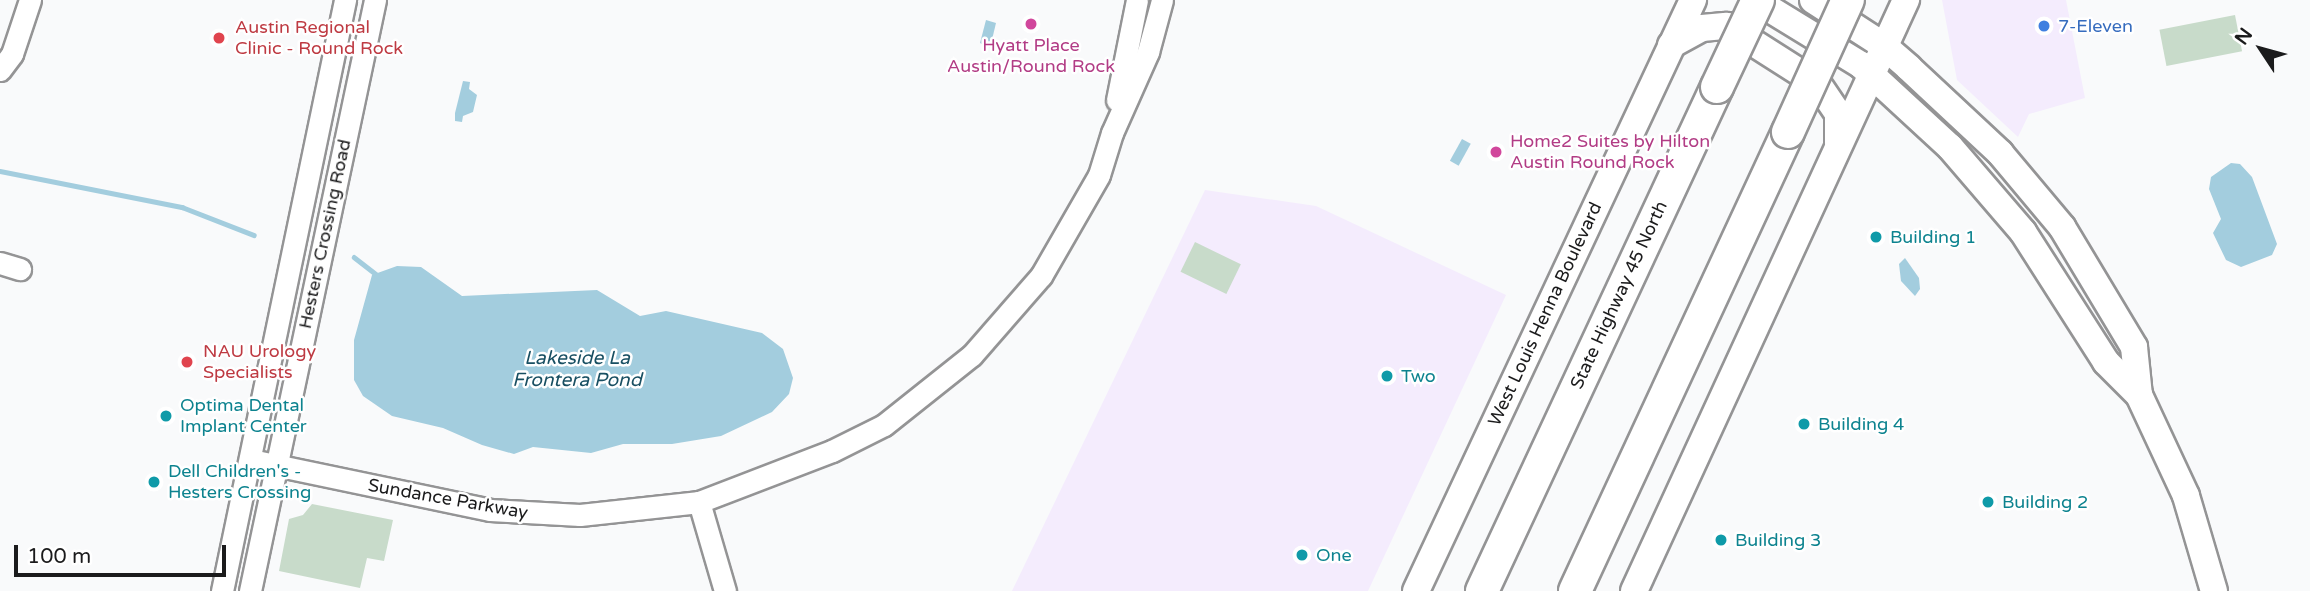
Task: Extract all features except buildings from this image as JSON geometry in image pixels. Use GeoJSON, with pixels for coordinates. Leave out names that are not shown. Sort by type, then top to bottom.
{"type":"FeatureCollection","features":[{"type":"Feature","properties":{"kind":"highway","name":"State Highway 45 North"},"geometry":{"type":"LineString","coordinates":[[1482,591],[1756,0]]}},
{"type":"Feature","properties":{"kind":"highway"},"geometry":{"type":"LineString","coordinates":[[1575,591],[1848,0]]}},
{"type":"Feature","properties":{"kind":"main road"},"geometry":{"type":"LineString","coordinates":[[1671,45],[1677,0]]}},
{"type":"Feature","properties":{"kind":"main road","name":"West Louis Henna Boulevard"},"geometry":{"type":"LineString","coordinates":[[1416,591],[1693,0]]}},
{"type":"Feature","properties":{"kind":"main road"},"geometry":{"type":"LineString","coordinates":[[1756,0],[1861,65],[1870,77],[1950,147],[2023,232],[2106,362],[2139,395]]}},
{"type":"Feature","properties":{"kind":"main road"},"geometry":{"type":"LineString","coordinates":[[1813,0],[1884,46],[2000,153],[2048,210],[2100,285],[2134,347],[2139,395],[2186,496],[2214,591]]}},
{"type":"Feature","properties":{"kind":"main road"},"geometry":{"type":"LineString","coordinates":[[1634,591],[1906,0]]}},
{"type":"Feature","properties":{"kind":"main road"},"geometry":{"type":"LineString","coordinates":[[1671,45],[1702,28],[1727,26],[1818,84],[1838,114],[1838,146]]}},
{"type":"Feature","properties":{"kind":"main road"},"geometry":{"type":"LineString","coordinates":[[2023,232],[2048,210]]}},
{"type":"Feature","properties":{"kind":"street"},"geometry":{"type":"LineString","coordinates":[[0,70],[12,54],[30,0]]}},
{"type":"Feature","properties":{"kind":"street","name":"Hesters Crossing Road"},"geometry":{"type":"LineString","coordinates":[[222,591],[345,0]]}},
{"type":"Feature","properties":{"kind":"street","name":"Hesters Crossing Road"},"geometry":{"type":"LineString","coordinates":[[250,591],[375,0]]}},
{"type":"Feature","properties":{"kind":"street","name":"Sundance Parkway"},"geometry":{"type":"LineString","coordinates":[[251,460],[461,505],[532,514],[601,514],[699,502],[785,472],[884,425],[972,355],[1041,276],[1099,175],[1112,133],[1137,0]]}},
{"type":"Feature","properties":{"kind":"street","name":"Sundance Parkway"},"geometry":{"type":"LineString","coordinates":[[1112,133],[1148,52],[1162,0]]}},
{"type":"Feature","properties":{"kind":"street"},"geometry":{"type":"LineString","coordinates":[[699,502],[725,591]]}},
{"type":"Feature","properties":{"kind":"shaded area"},"geometry":{"type":"Polygon","coordinates":[[[1942,0],[2066,0],[2085,98],[2029,114],[2018,137],[1957,80],[1942,0]]]}},
{"type":"Feature","properties":{"kind":"shaded area"},"geometry":{"type":"Polygon","coordinates":[[[1205,190],[1316,206],[1506,295],[1368,591],[1012,591],[1205,190]]]}},
{"type":"Feature","properties":{"kind":"green space"},"geometry":{"type":"Polygon","coordinates":[[[2235,15],[2242,51],[2166,66],[2159,30],[2235,15]]]}},
{"type":"Feature","properties":{"kind":"green space"},"geometry":{"type":"Polygon","coordinates":[[[1195,242],[1241,264],[1226,294],[1181,272],[1195,242]]]}},
{"type":"Feature","properties":{"kind":"green space"},"geometry":{"type":"Polygon","coordinates":[[[312,504],[393,520],[384,561],[367,558],[360,588],[279,571],[289,519],[303,515],[312,504]]]}},
{"type":"Feature","properties":{"kind":"water"},"geometry":{"type":"Polygon","coordinates":[[[986,20],[996,23],[990,48],[980,43],[986,20]]]}},
{"type":"Feature","properties":{"kind":"water"},"geometry":{"type":"Polygon","coordinates":[[[463,81],[470,82],[469,89],[477,95],[473,112],[463,116],[462,122],[455,121],[455,113],[463,81]]]}},
{"type":"Feature","properties":{"kind":"water"},"geometry":{"type":"Polygon","coordinates":[[[1462,139],[1471,144],[1459,166],[1450,161],[1462,139]]]}},
{"type":"Feature","properties":{"kind":"water"},"geometry":{"type":"Polygon","coordinates":[[[2231,163],[2240,164],[2252,177],[2277,244],[2272,255],[2241,267],[2226,260],[2213,233],[2221,219],[2209,189],[2211,177],[2231,163]]]}},
{"type":"Feature","properties":{"kind":"water"},"geometry":{"type":"Polygon","coordinates":[[[1905,258],[1919,278],[1920,289],[1915,296],[1901,281],[1899,264],[1905,258]]]}},
{"type":"Feature","properties":{"kind":"water","name":"Lakeside La Frontera Pond"},"geometry":{"type":"Polygon","coordinates":[[[397,266],[421,267],[462,296],[597,290],[640,316],[666,311],[762,333],[783,349],[793,378],[789,394],[772,412],[721,436],[672,444],[623,444],[591,453],[533,447],[514,454],[482,445],[443,428],[392,416],[363,396],[354,380],[354,340],[372,275],[397,266]]]}},
{"type":"Feature","properties":{"kind":"waterway"},"geometry":{"type":"LineString","coordinates":[[0,171],[182,207],[254,235]]}},
{"type":"Feature","properties":{"kind":"waterway"},"geometry":{"type":"LineString","coordinates":[[354,257],[378,276]]}},
{"type":"Feature","properties":{"kind":"place","name":"Hyatt Place Austin/Round Rock"},"geometry":{"type":"Point","coordinates":[1031,24]}},
{"type":"Feature","properties":{"kind":"place","name":"7-Eleven"},"geometry":{"type":"Point","coordinates":[2044,26]}},
{"type":"Feature","properties":{"kind":"place","name":"Austin Regional Clinic - Round Rock"},"geometry":{"type":"Point","coordinates":[219,38]}},
{"type":"Feature","properties":{"kind":"place","name":"Home2 Suites by Hilton Austin Round Rock"},"geometry":{"type":"Point","coordinates":[1496,152]}},
{"type":"Feature","properties":{"kind":"place","name":"Building 1"},"geometry":{"type":"Point","coordinates":[1876,237]}},
{"type":"Feature","properties":{"kind":"place","name":"NAU Urology Specialists"},"geometry":{"type":"Point","coordinates":[187,362]}},
{"type":"Feature","properties":{"kind":"place","name":"Two"},"geometry":{"type":"Point","coordinates":[1387,376]}},
{"type":"Feature","properties":{"kind":"place","name":"Optima Dental Implant Center"},"geometry":{"type":"Point","coordinates":[166,416]}},
{"type":"Feature","properties":{"kind":"place","name":"Building 4"},"geometry":{"type":"Point","coordinates":[1804,424]}},
{"type":"Feature","properties":{"kind":"place","name":"Dell Children's - Hesters Crossing"},"geometry":{"type":"Point","coordinates":[154,482]}},
{"type":"Feature","properties":{"kind":"place","name":"Building 2"},"geometry":{"type":"Point","coordinates":[1988,502]}},
{"type":"Feature","properties":{"kind":"place","name":"Building 3"},"geometry":{"type":"Point","coordinates":[1721,540]}},
{"type":"Feature","properties":{"kind":"place","name":"One"},"geometry":{"type":"Point","coordinates":[1302,555]}}]}
